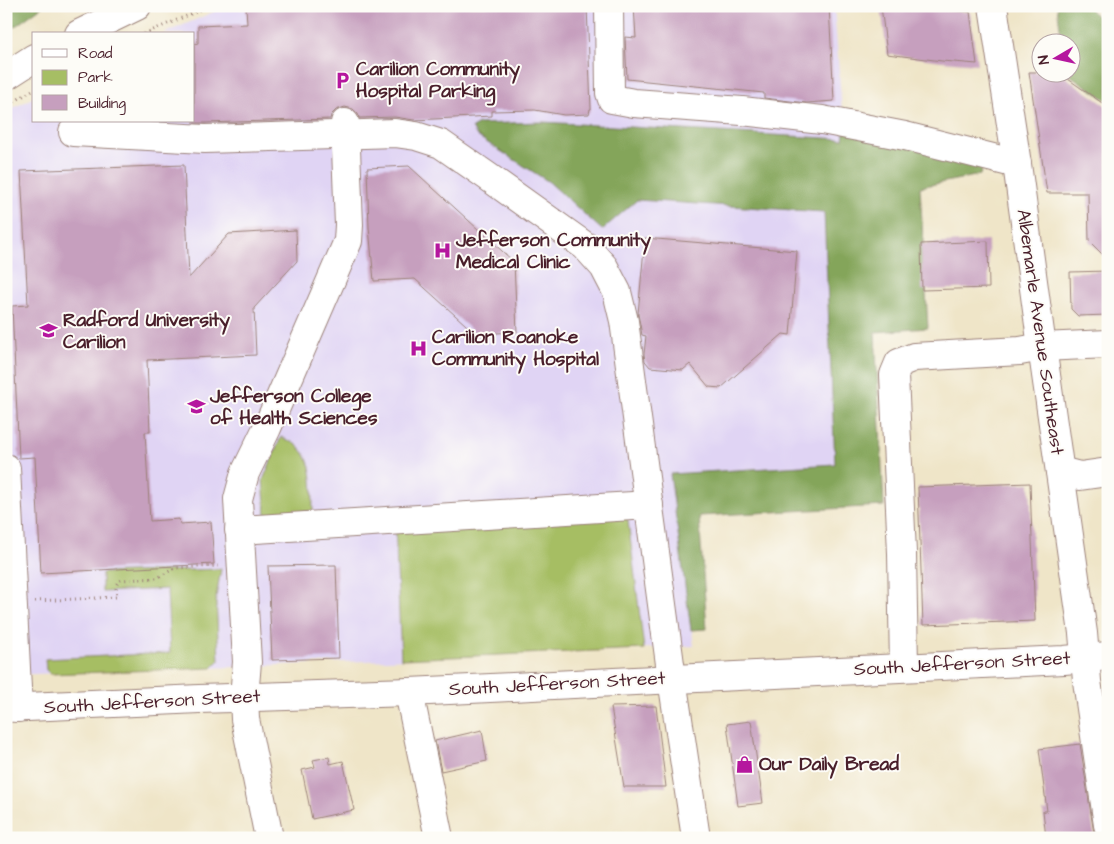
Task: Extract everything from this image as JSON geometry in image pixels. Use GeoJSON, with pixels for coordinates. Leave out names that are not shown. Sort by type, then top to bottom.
{"type":"FeatureCollection","features":[{"type":"Feature","properties":{"kind":"street"},"geometry":{"type":"LineString","coordinates":[[83,32],[137,6]]}},
{"type":"Feature","properties":{"kind":"street"},"geometry":{"type":"LineString","coordinates":[[609,6],[610,94],[612,99],[634,103],[742,111],[822,120],[905,136],[1017,164]]}},
{"type":"Feature","properties":{"kind":"street","name":"Albemarle Avenue Southeast"},"geometry":{"type":"LineString","coordinates":[[993,6],[1083,633],[1096,657],[1108,825]]}},
{"type":"Feature","properties":{"kind":"street"},"geometry":{"type":"LineString","coordinates":[[6,76],[32,59]]}},
{"type":"Feature","properties":{"kind":"street"},"geometry":{"type":"LineString","coordinates":[[72,132],[205,139],[345,129],[416,136],[441,144],[487,176],[585,246],[604,267],[617,292],[624,321],[672,678],[696,838]]}},
{"type":"Feature","properties":{"kind":"street"},"geometry":{"type":"LineString","coordinates":[[269,838],[245,719],[244,697],[247,662],[238,499],[245,473],[267,428],[348,241],[345,129]]}},
{"type":"Feature","properties":{"kind":"street"},"geometry":{"type":"LineString","coordinates":[[904,667],[902,553],[894,375],[899,363],[914,357],[1108,344]]}},
{"type":"Feature","properties":{"kind":"street"},"geometry":{"type":"LineString","coordinates":[[6,468],[12,708]]}},
{"type":"Feature","properties":{"kind":"street"},"geometry":{"type":"LineString","coordinates":[[1060,470],[1080,476],[1108,472]]}},
{"type":"Feature","properties":{"kind":"street"},"geometry":{"type":"LineString","coordinates":[[239,530],[649,505]]}},
{"type":"Feature","properties":{"kind":"street","name":"South Jefferson Street"},"geometry":{"type":"LineString","coordinates":[[12,708],[244,697],[409,692],[1096,657]]}},
{"type":"Feature","properties":{"kind":"street"},"geometry":{"type":"LineString","coordinates":[[409,692],[439,838]]}},
{"type":"Feature","properties":{"kind":"path"},"geometry":{"type":"LineString","coordinates":[[149,32],[210,6]]}},
{"type":"Feature","properties":{"kind":"path"},"geometry":{"type":"LineString","coordinates":[[6,106],[32,90]]}},
{"type":"Feature","properties":{"kind":"path"},"geometry":{"type":"LineString","coordinates":[[32,601],[117,597],[116,585],[118,581],[157,578],[175,568],[226,566]]}},
{"type":"Feature","properties":{"kind":"shaded area","name":"Carilion Roanoke Community Hospital"},"geometry":{"type":"Polygon","coordinates":[[[227,6],[834,6],[844,139],[542,122],[479,124],[477,136],[549,182],[602,230],[637,200],[824,212],[835,465],[670,474],[694,646],[212,668],[6,675],[6,112],[32,98],[32,122],[195,122],[195,32],[168,32],[227,6]]]}},
{"type":"Feature","properties":{"kind":"green space"},"geometry":{"type":"Polygon","coordinates":[[[43,6],[6,33],[6,7],[43,6]]]}},
{"type":"Feature","properties":{"kind":"green space"},"geometry":{"type":"Polygon","coordinates":[[[1057,6],[1086,6],[1108,27],[1108,101],[1080,82],[1082,82],[1082,32],[1061,32],[1057,6]]]}},
{"type":"Feature","properties":{"kind":"green space"},"geometry":{"type":"Polygon","coordinates":[[[542,122],[843,139],[844,132],[984,163],[980,175],[920,187],[928,328],[875,332],[884,506],[699,516],[707,629],[691,630],[670,474],[835,464],[824,212],[637,200],[602,230],[549,182],[477,136],[472,128],[479,124],[542,122]]]}},
{"type":"Feature","properties":{"kind":"green space"},"geometry":{"type":"Polygon","coordinates":[[[281,437],[300,448],[309,464],[313,511],[266,515],[263,480],[281,437]]]}},
{"type":"Feature","properties":{"kind":"green space"},"geometry":{"type":"Polygon","coordinates":[[[627,513],[644,649],[401,659],[395,523],[627,513]]]}},
{"type":"Feature","properties":{"kind":"green space"},"geometry":{"type":"Polygon","coordinates":[[[221,569],[216,597],[219,661],[212,668],[50,674],[46,670],[45,659],[170,653],[167,589],[102,592],[102,573],[221,569]]]}},
{"type":"Feature","properties":{"kind":"building","name":"Carilion Community Hospital Parking"},"geometry":{"type":"Polygon","coordinates":[[[587,6],[591,109],[589,114],[564,115],[535,110],[492,111],[492,116],[414,120],[395,117],[359,118],[353,109],[345,107],[336,110],[330,119],[194,123],[195,44],[198,43],[198,26],[247,24],[246,7],[587,6]]]}},
{"type":"Feature","properties":{"kind":"building"},"geometry":{"type":"Polygon","coordinates":[[[634,6],[829,6],[834,101],[807,103],[764,98],[764,93],[627,79],[625,37],[636,38],[634,6]]]}},
{"type":"Feature","properties":{"kind":"building"},"geometry":{"type":"Polygon","coordinates":[[[881,6],[919,6],[919,8],[970,12],[977,64],[887,54],[881,6]]]}},
{"type":"Feature","properties":{"kind":"building"},"geometry":{"type":"Polygon","coordinates":[[[1029,72],[1032,72],[1032,82],[1072,82],[1108,107],[1108,260],[1089,241],[1088,193],[1047,193],[1029,72]]]}},
{"type":"Feature","properties":{"kind":"building"},"geometry":{"type":"Polygon","coordinates":[[[184,165],[189,278],[229,234],[296,230],[297,261],[254,308],[256,355],[147,360],[150,432],[145,432],[150,521],[179,519],[180,524],[211,522],[214,564],[41,573],[35,457],[19,458],[12,306],[28,305],[21,171],[184,165]]]}},
{"type":"Feature","properties":{"kind":"building","name":"Jefferson Community Medical Clinic"},"geometry":{"type":"Polygon","coordinates":[[[409,166],[514,262],[517,332],[476,334],[415,279],[374,281],[369,227],[367,168],[409,166]]]}},
{"type":"Feature","properties":{"kind":"building"},"geometry":{"type":"Polygon","coordinates":[[[645,238],[797,251],[790,335],[783,334],[721,388],[709,387],[690,364],[683,370],[650,367],[645,361],[646,336],[642,335],[638,314],[645,238]]]}},
{"type":"Feature","properties":{"kind":"building"},"geometry":{"type":"Polygon","coordinates":[[[988,241],[989,288],[922,290],[921,244],[988,241]]]}},
{"type":"Feature","properties":{"kind":"building"},"geometry":{"type":"Polygon","coordinates":[[[1108,271],[1108,315],[1078,316],[1071,309],[1070,272],[1108,271]]]}},
{"type":"Feature","properties":{"kind":"building"},"geometry":{"type":"Polygon","coordinates":[[[1030,483],[1035,621],[923,625],[918,487],[1030,483]]]}},
{"type":"Feature","properties":{"kind":"building"},"geometry":{"type":"Polygon","coordinates":[[[336,565],[339,658],[272,660],[268,566],[336,565]]]}},
{"type":"Feature","properties":{"kind":"building"},"geometry":{"type":"Polygon","coordinates":[[[656,706],[666,787],[624,787],[611,707],[656,706]]]}},
{"type":"Feature","properties":{"kind":"building","name":"Our Daily Bread"},"geometry":{"type":"Polygon","coordinates":[[[751,721],[763,803],[738,806],[727,724],[751,721]]]}},
{"type":"Feature","properties":{"kind":"building"},"geometry":{"type":"Polygon","coordinates":[[[482,730],[487,761],[441,771],[435,741],[482,730]]]}},
{"type":"Feature","properties":{"kind":"building"},"geometry":{"type":"Polygon","coordinates":[[[1080,744],[1095,838],[1046,838],[1043,811],[1047,811],[1039,749],[1080,744]]]}},
{"type":"Feature","properties":{"kind":"building"},"geometry":{"type":"Polygon","coordinates":[[[329,757],[330,764],[343,761],[354,810],[312,819],[302,770],[315,767],[313,760],[329,757]]]}},
{"type":"Feature","properties":{"kind":"place","name":"Carilion Community Hospital Parking"},"geometry":{"type":"Point","coordinates":[342,80]}},
{"type":"Feature","properties":{"kind":"place","name":"Jefferson Community Medical Clinic"},"geometry":{"type":"Point","coordinates":[442,251]}},
{"type":"Feature","properties":{"kind":"place","name":"Radford University Carilion"},"geometry":{"type":"Point","coordinates":[49,331]}},
{"type":"Feature","properties":{"kind":"place","name":"Carilion Roanoke Community Hospital"},"geometry":{"type":"Point","coordinates":[418,348]}},
{"type":"Feature","properties":{"kind":"place","name":"Jefferson College of Health Sciences"},"geometry":{"type":"Point","coordinates":[196,407]}},
{"type":"Feature","properties":{"kind":"place","name":"Our Daily Bread"},"geometry":{"type":"Point","coordinates":[745,764]}}]}
